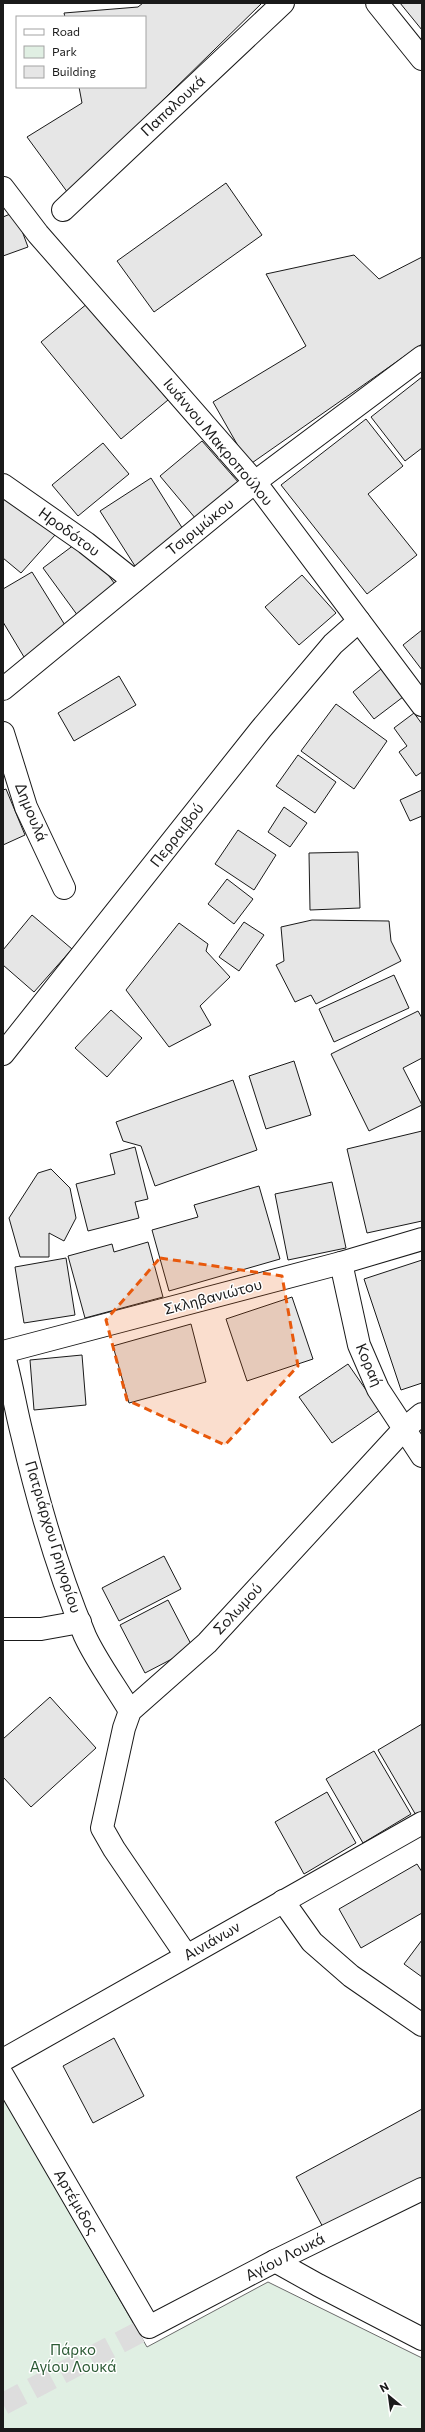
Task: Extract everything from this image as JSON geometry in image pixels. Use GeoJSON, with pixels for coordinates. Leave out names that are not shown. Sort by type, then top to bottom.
{"type":"FeatureCollection","features":[{"type":"Feature","properties":{"kind":"street","name":"Παπαλουκά"},"geometry":{"type":"LineString","coordinates":[[63,210],[283,3]]}},
{"type":"Feature","properties":{"kind":"street"},"geometry":{"type":"LineString","coordinates":[[377,3],[422,59]]}},
{"type":"Feature","properties":{"kind":"street","name":"Ιωάννου Μακροπούλου"},"geometry":{"type":"LineString","coordinates":[[3,188],[38,234],[255,482],[422,705]]}},
{"type":"Feature","properties":{"kind":"street","name":"Τσιριμώκου"},"geometry":{"type":"LineString","coordinates":[[3,689],[255,482],[422,357]]}},
{"type":"Feature","properties":{"kind":"street","name":"Ηροδότου"},"geometry":{"type":"LineString","coordinates":[[3,485],[86,543],[134,581]]}},
{"type":"Feature","properties":{"kind":"street","name":"Περραιβού"},"geometry":{"type":"LineString","coordinates":[[5,1049],[261,729],[333,644],[359,621]]}},
{"type":"Feature","properties":{"kind":"street","name":"Δημουλά"},"geometry":{"type":"LineString","coordinates":[[3,733],[26,807],[64,888]]}},
{"type":"Feature","properties":{"kind":"street","name":"Σκληβανιώτου"},"geometry":{"type":"LineString","coordinates":[[3,1352],[341,1263],[422,1239]]}},
{"type":"Feature","properties":{"kind":"street","name":"Κοραή"},"geometry":{"type":"LineString","coordinates":[[341,1263],[359,1345],[378,1389],[422,1456]]}},
{"type":"Feature","properties":{"kind":"street","name":"Πατριάρχου Γρηγορίου"},"geometry":{"type":"LineString","coordinates":[[3,1352],[13,1385],[21,1433],[44,1517],[80,1622],[86,1637],[130,1711]]}},
{"type":"Feature","properties":{"kind":"street","name":"Σολωμού"},"geometry":{"type":"LineString","coordinates":[[186,1955],[102,1828],[124,1728],[130,1711],[207,1643],[404,1428],[422,1414]]}},
{"type":"Feature","properties":{"kind":"street"},"geometry":{"type":"LineString","coordinates":[[3,1629],[41,1628],[80,1622]]}},
{"type":"Feature","properties":{"kind":"street","name":"Αινιάνων"},"geometry":{"type":"LineString","coordinates":[[3,2060],[186,1955],[422,1823]]}},
{"type":"Feature","properties":{"kind":"street"},"geometry":{"type":"LineString","coordinates":[[283,1901],[312,1942],[351,1976],[422,2026]]}},
{"type":"Feature","properties":{"kind":"street","name":"Αρτέμιδος"},"geometry":{"type":"LineString","coordinates":[[3,2076],[149,2327]]}},
{"type":"Feature","properties":{"kind":"street","name":"Αγίου Λουκά"},"geometry":{"type":"LineString","coordinates":[[149,2327],[275,2261],[422,2189]]}},
{"type":"Feature","properties":{"kind":"street"},"geometry":{"type":"LineString","coordinates":[[275,2261],[318,2286],[422,2339]]}},
{"type":"Feature","properties":{"kind":"highlighted area"},"geometry":{"type":"Polygon","coordinates":[[[160,1258],[282,1276],[298,1366],[225,1445],[127,1400],[106,1320],[160,1258]]]}},
{"type":"Feature","properties":{"kind":"green space","name":"Πάρκο Αγίου Λουκά"},"geometry":{"type":"Polygon","coordinates":[[[3,2097],[147,2347],[268,2282],[422,2358],[422,2429],[3,2429],[3,2097]]]}},
{"type":"Feature","properties":{"kind":"building"},"geometry":{"type":"Polygon","coordinates":[[[143,3],[262,3],[68,193],[27,137],[82,103],[79,88],[146,88],[146,16],[65,16],[64,13],[138,7],[143,3]]]}},
{"type":"Feature","properties":{"kind":"building"},"geometry":{"type":"Polygon","coordinates":[[[400,3],[422,3],[422,30],[400,3]]]}},
{"type":"Feature","properties":{"kind":"building"},"geometry":{"type":"Polygon","coordinates":[[[226,183],[262,235],[154,312],[117,261],[226,183]]]}},
{"type":"Feature","properties":{"kind":"building"},"geometry":{"type":"Polygon","coordinates":[[[15,212],[28,247],[3,256],[3,217],[15,212]]]}},
{"type":"Feature","properties":{"kind":"building"},"geometry":{"type":"Polygon","coordinates":[[[354,255],[379,279],[422,257],[422,344],[249,465],[213,402],[306,346],[266,274],[354,255]]]}},
{"type":"Feature","properties":{"kind":"building"},"geometry":{"type":"Polygon","coordinates":[[[88,303],[168,400],[121,439],[41,342],[88,303]]]}},
{"type":"Feature","properties":{"kind":"building"},"geometry":{"type":"Polygon","coordinates":[[[422,377],[422,448],[405,461],[371,417],[422,377]]]}},
{"type":"Feature","properties":{"kind":"building"},"geometry":{"type":"Polygon","coordinates":[[[366,419],[403,466],[368,494],[417,555],[367,594],[281,485],[366,419]]]}},
{"type":"Feature","properties":{"kind":"building"},"geometry":{"type":"Polygon","coordinates":[[[202,441],[239,483],[196,519],[160,476],[202,441]]]}},
{"type":"Feature","properties":{"kind":"building"},"geometry":{"type":"Polygon","coordinates":[[[103,443],[129,474],[78,516],[52,485],[103,443]]]}},
{"type":"Feature","properties":{"kind":"building"},"geometry":{"type":"Polygon","coordinates":[[[151,478],[186,534],[135,566],[100,511],[151,478]]]}},
{"type":"Feature","properties":{"kind":"building"},"geometry":{"type":"Polygon","coordinates":[[[3,491],[55,535],[21,573],[3,558],[3,491]]]}},
{"type":"Feature","properties":{"kind":"building"},"geometry":{"type":"Polygon","coordinates":[[[82,539],[117,587],[78,616],[43,568],[82,539]]]}},
{"type":"Feature","properties":{"kind":"building"},"geometry":{"type":"Polygon","coordinates":[[[32,572],[68,630],[24,657],[3,622],[3,589],[32,572]]]}},
{"type":"Feature","properties":{"kind":"building"},"geometry":{"type":"Polygon","coordinates":[[[302,575],[336,613],[299,645],[265,607],[302,575]]]}},
{"type":"Feature","properties":{"kind":"building"},"geometry":{"type":"Polygon","coordinates":[[[422,630],[422,670],[403,645],[422,630]]]}},
{"type":"Feature","properties":{"kind":"building"},"geometry":{"type":"Polygon","coordinates":[[[381,669],[403,697],[374,719],[353,692],[381,669]]]}},
{"type":"Feature","properties":{"kind":"building"},"geometry":{"type":"Polygon","coordinates":[[[119,676],[136,705],[74,741],[58,713],[119,676]]]}},
{"type":"Feature","properties":{"kind":"building"},"geometry":{"type":"Polygon","coordinates":[[[336,704],[387,741],[354,789],[301,751],[336,704]]]}},
{"type":"Feature","properties":{"kind":"building"},"geometry":{"type":"Polygon","coordinates":[[[414,713],[422,724],[422,772],[416,776],[399,752],[407,746],[394,728],[414,713]]]}},
{"type":"Feature","properties":{"kind":"building"},"geometry":{"type":"Polygon","coordinates":[[[298,755],[336,782],[315,813],[276,786],[298,755]]]}},
{"type":"Feature","properties":{"kind":"building"},"geometry":{"type":"Polygon","coordinates":[[[6,789],[25,835],[3,845],[3,790],[6,789]]]}},
{"type":"Feature","properties":{"kind":"building"},"geometry":{"type":"Polygon","coordinates":[[[422,790],[422,816],[410,821],[400,800],[422,790]]]}},
{"type":"Feature","properties":{"kind":"building"},"geometry":{"type":"Polygon","coordinates":[[[284,807],[307,823],[290,847],[268,832],[284,807]]]}},
{"type":"Feature","properties":{"kind":"building"},"geometry":{"type":"Polygon","coordinates":[[[238,830],[276,855],[254,890],[215,864],[238,830]]]}},
{"type":"Feature","properties":{"kind":"building"},"geometry":{"type":"Polygon","coordinates":[[[358,852],[360,908],[310,910],[309,853],[358,852]]]}},
{"type":"Feature","properties":{"kind":"building"},"geometry":{"type":"Polygon","coordinates":[[[227,879],[253,899],[234,924],[208,904],[227,879]]]}},
{"type":"Feature","properties":{"kind":"building"},"geometry":{"type":"Polygon","coordinates":[[[32,915],[72,949],[34,992],[3,965],[3,950],[32,915]]]}},
{"type":"Feature","properties":{"kind":"building"},"geometry":{"type":"Polygon","coordinates":[[[312,920],[389,921],[391,941],[401,961],[316,1004],[311,995],[295,1002],[276,965],[284,961],[281,927],[312,920]]]}},
{"type":"Feature","properties":{"kind":"building"},"geometry":{"type":"Polygon","coordinates":[[[244,922],[264,935],[239,971],[219,957],[244,922]]]}},
{"type":"Feature","properties":{"kind":"building"},"geometry":{"type":"Polygon","coordinates":[[[179,923],[208,944],[206,951],[230,977],[200,1006],[211,1025],[169,1047],[126,990],[179,923]]]}},
{"type":"Feature","properties":{"kind":"building"},"geometry":{"type":"Polygon","coordinates":[[[394,975],[409,1008],[334,1042],[319,1009],[394,975]]]}},
{"type":"Feature","properties":{"kind":"building"},"geometry":{"type":"Polygon","coordinates":[[[111,1010],[142,1038],[107,1077],[75,1048],[111,1010]]]}},
{"type":"Feature","properties":{"kind":"building"},"geometry":{"type":"Polygon","coordinates":[[[418,1011],[422,1018],[422,1058],[403,1068],[422,1105],[369,1131],[331,1054],[418,1011]]]}},
{"type":"Feature","properties":{"kind":"building"},"geometry":{"type":"Polygon","coordinates":[[[294,1061],[311,1115],[266,1129],[249,1076],[294,1061]]]}},
{"type":"Feature","properties":{"kind":"building"},"geometry":{"type":"Polygon","coordinates":[[[233,1080],[257,1150],[155,1186],[141,1146],[123,1141],[116,1122],[233,1080]]]}},
{"type":"Feature","properties":{"kind":"building"},"geometry":{"type":"Polygon","coordinates":[[[422,1131],[422,1221],[367,1233],[347,1149],[422,1131]]]}},
{"type":"Feature","properties":{"kind":"building"},"geometry":{"type":"Polygon","coordinates":[[[135,1147],[148,1199],[135,1202],[139,1218],[88,1231],[76,1184],[115,1174],[110,1154],[135,1147]]]}},
{"type":"Feature","properties":{"kind":"building"},"geometry":{"type":"Polygon","coordinates":[[[51,1169],[70,1188],[76,1218],[64,1241],[49,1233],[49,1257],[20,1257],[9,1218],[38,1173],[51,1169]]]}},
{"type":"Feature","properties":{"kind":"building"},"geometry":{"type":"Polygon","coordinates":[[[332,1182],[346,1248],[288,1260],[275,1194],[332,1182]]]}},
{"type":"Feature","properties":{"kind":"building"},"geometry":{"type":"Polygon","coordinates":[[[259,1186],[280,1259],[169,1291],[152,1230],[198,1217],[194,1205],[259,1186]]]}},
{"type":"Feature","properties":{"kind":"building"},"geometry":{"type":"Polygon","coordinates":[[[148,1242],[163,1297],[85,1318],[68,1256],[112,1244],[114,1252],[148,1242]]]}},
{"type":"Feature","properties":{"kind":"building"},"geometry":{"type":"Polygon","coordinates":[[[66,1258],[75,1315],[24,1323],[15,1267],[66,1258]]]}},
{"type":"Feature","properties":{"kind":"building"},"geometry":{"type":"Polygon","coordinates":[[[422,1260],[422,1383],[401,1390],[364,1279],[422,1260]]]}},
{"type":"Feature","properties":{"kind":"building"},"geometry":{"type":"Polygon","coordinates":[[[292,1297],[313,1359],[247,1381],[226,1319],[292,1297]]]}},
{"type":"Feature","properties":{"kind":"building"},"geometry":{"type":"Polygon","coordinates":[[[191,1324],[206,1382],[129,1403],[113,1346],[191,1324]]]}},
{"type":"Feature","properties":{"kind":"building"},"geometry":{"type":"Polygon","coordinates":[[[82,1355],[86,1405],[34,1410],[30,1360],[82,1355]]]}},
{"type":"Feature","properties":{"kind":"building"},"geometry":{"type":"Polygon","coordinates":[[[348,1364],[380,1410],[332,1443],[299,1397],[348,1364]]]}},
{"type":"Feature","properties":{"kind":"building"},"geometry":{"type":"Polygon","coordinates":[[[164,1556],[181,1589],[119,1621],[102,1588],[164,1556]]]}},
{"type":"Feature","properties":{"kind":"building"},"geometry":{"type":"Polygon","coordinates":[[[168,1600],[193,1648],[145,1673],[120,1625],[168,1600]]]}},
{"type":"Feature","properties":{"kind":"building"},"geometry":{"type":"Polygon","coordinates":[[[50,1697],[96,1748],[31,1807],[3,1777],[3,1739],[50,1697]]]}},
{"type":"Feature","properties":{"kind":"building"},"geometry":{"type":"Polygon","coordinates":[[[422,1724],[422,1814],[417,1817],[378,1750],[422,1724]]]}},
{"type":"Feature","properties":{"kind":"building"},"geometry":{"type":"Polygon","coordinates":[[[374,1751],[411,1814],[363,1843],[326,1779],[374,1751]]]}},
{"type":"Feature","properties":{"kind":"building"},"geometry":{"type":"Polygon","coordinates":[[[327,1792],[356,1843],[304,1874],[275,1822],[327,1792]]]}},
{"type":"Feature","properties":{"kind":"building"},"geometry":{"type":"Polygon","coordinates":[[[417,1864],[422,1872],[422,1913],[361,1948],[339,1909],[417,1864]]]}},
{"type":"Feature","properties":{"kind":"building"},"geometry":{"type":"Polygon","coordinates":[[[422,1940],[422,1977],[404,1964],[422,1940]]]}},
{"type":"Feature","properties":{"kind":"building"},"geometry":{"type":"Polygon","coordinates":[[[114,2038],[144,2096],[93,2123],[63,2066],[114,2038]]]}},
{"type":"Feature","properties":{"kind":"building"},"geometry":{"type":"Polygon","coordinates":[[[422,2109],[422,2179],[325,2231],[296,2177],[422,2109]]]}},
{"type":"Feature","properties":{"kind":"tunnel"},"geometry":{"type":"LineString","coordinates":[[3,2404],[149,2327]]}}]}
